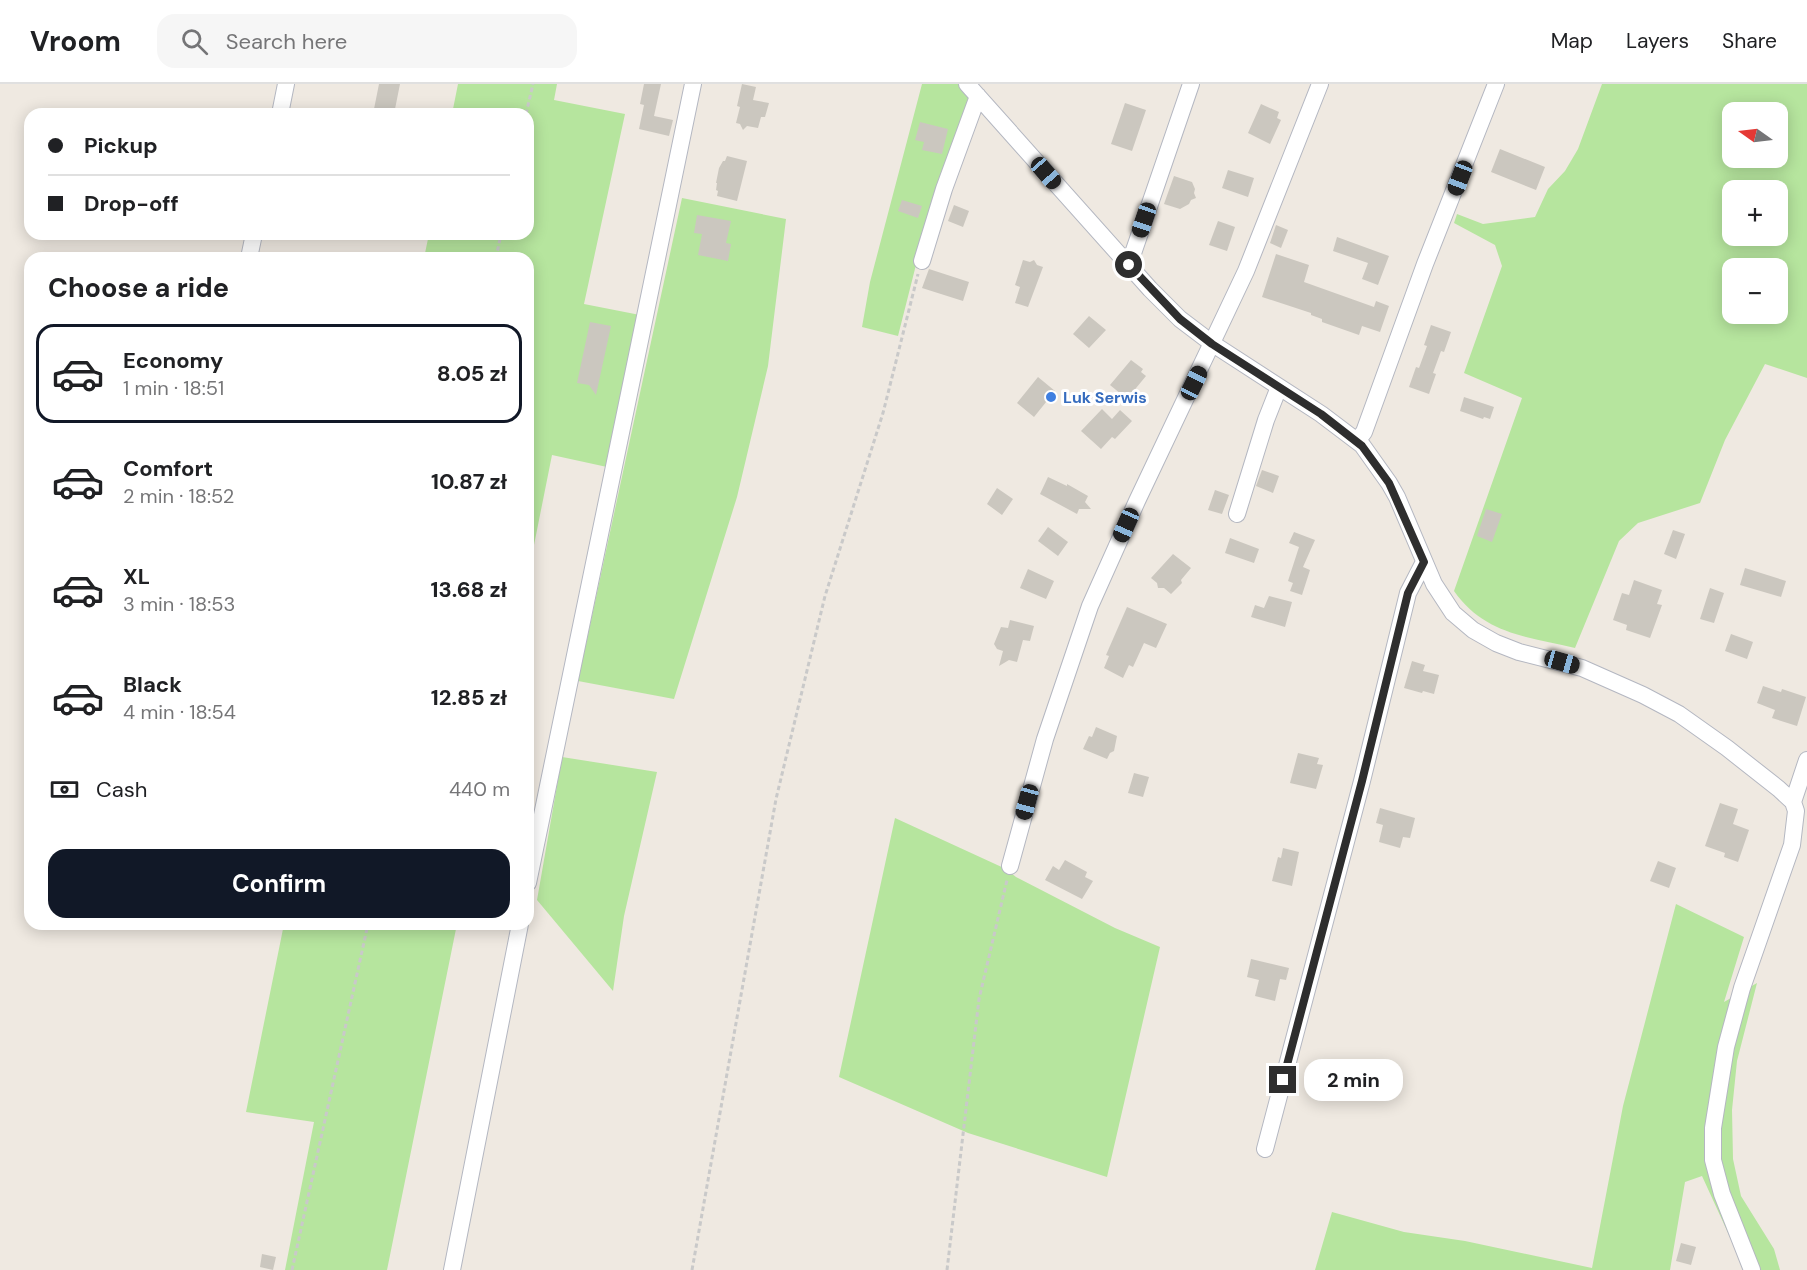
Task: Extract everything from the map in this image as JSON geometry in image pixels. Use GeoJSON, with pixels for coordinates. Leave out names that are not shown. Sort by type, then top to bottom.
{"type":"FeatureCollection","features":[{"type":"Feature","properties":{"kind":"street"},"geometry":{"type":"LineString","coordinates":[[281,108],[286,84]]}},
{"type":"Feature","properties":{"kind":"street"},"geometry":{"type":"LineString","coordinates":[[534,854],[693,84]]}},
{"type":"Feature","properties":{"kind":"street"},"geometry":{"type":"LineString","coordinates":[[1129,265],[1191,84]]}},
{"type":"Feature","properties":{"kind":"street"},"geometry":{"type":"LineString","coordinates":[[1010,866],[1045,739],[1090,606],[1135,504],[1246,271],[1320,84]]}},
{"type":"Feature","properties":{"kind":"street"},"geometry":{"type":"LineString","coordinates":[[1357,441],[1364,432],[1425,264],[1496,84]]}},
{"type":"Feature","properties":{"kind":"street"},"geometry":{"type":"LineString","coordinates":[[972,90],[1180,319],[1212,344],[1357,441],[1389,483],[1434,584],[1453,613],[1473,630],[1496,643],[1519,652],[1582,668],[1643,695],[1694,725],[1779,789],[1792,802],[1796,811],[1792,845],[1742,988],[1726,1047],[1713,1128],[1713,1160],[1722,1194],[1752,1270]]}},
{"type":"Feature","properties":{"kind":"street"},"geometry":{"type":"LineString","coordinates":[[922,261],[972,90]]}},
{"type":"Feature","properties":{"kind":"street"},"geometry":{"type":"LineString","coordinates":[[1238,514],[1266,420],[1279,387]]}},
{"type":"Feature","properties":{"kind":"street"},"geometry":{"type":"LineString","coordinates":[[1265,1149],[1362,781],[1408,593],[1424,562]]}},
{"type":"Feature","properties":{"kind":"street"},"geometry":{"type":"LineString","coordinates":[[1792,802],[1807,760]]}},
{"type":"Feature","properties":{"kind":"street"},"geometry":{"type":"LineString","coordinates":[[452,1270],[519,930]]}},
{"type":"Feature","properties":{"kind":"path"},"geometry":{"type":"LineString","coordinates":[[527,108],[533,84]]}},
{"type":"Feature","properties":{"kind":"path"},"geometry":{"type":"LineString","coordinates":[[692,1270],[776,799],[825,596],[883,414],[922,261]]}},
{"type":"Feature","properties":{"kind":"path"},"geometry":{"type":"LineString","coordinates":[[947,1270],[979,999],[1010,866]]}},
{"type":"Feature","properties":{"kind":"path"},"geometry":{"type":"LineString","coordinates":[[292,1270],[367,930]]}},
{"type":"Feature","properties":{"kind":"green space"},"geometry":{"type":"Polygon","coordinates":[[[458,84],[557,84],[554,100],[625,114],[584,304],[640,315],[607,467],[552,455],[534,545],[534,252],[425,252],[428,240],[534,240],[534,108],[453,108],[458,84]]]}},
{"type":"Feature","properties":{"kind":"green space"},"geometry":{"type":"Polygon","coordinates":[[[922,84],[958,84],[972,100],[918,257],[898,336],[862,327],[870,282],[922,84]]]}},
{"type":"Feature","properties":{"kind":"green space"},"geometry":{"type":"Polygon","coordinates":[[[1602,84],[1807,84],[1807,378],[1765,364],[1725,440],[1700,503],[1638,523],[1619,541],[1575,648],[1508,632],[1493,625],[1466,605],[1454,591],[1522,398],[1464,373],[1502,266],[1495,245],[1454,223],[1457,214],[1483,224],[1535,217],[1548,189],[1565,171],[1578,149],[1602,84]]]}},
{"type":"Feature","properties":{"kind":"green space"},"geometry":{"type":"Polygon","coordinates":[[[682,198],[786,219],[768,366],[737,497],[674,699],[578,681],[682,198]]]}},
{"type":"Feature","properties":{"kind":"green space"},"geometry":{"type":"Polygon","coordinates":[[[562,757],[657,772],[624,916],[613,991],[537,900],[562,757]]]}},
{"type":"Feature","properties":{"kind":"green space"},"geometry":{"type":"Polygon","coordinates":[[[895,818],[1006,869],[1016,877],[1115,928],[1160,947],[1107,1177],[968,1133],[839,1077],[895,818]]]}},
{"type":"Feature","properties":{"kind":"green space"},"geometry":{"type":"Polygon","coordinates":[[[1676,904],[1744,937],[1724,1002],[1757,983],[1737,1061],[1732,1110],[1733,1159],[1741,1196],[1774,1249],[1780,1270],[1745,1270],[1702,1176],[1685,1182],[1670,1270],[1315,1270],[1332,1212],[1404,1232],[1465,1241],[1592,1268],[1623,1106],[1676,904]]]}},
{"type":"Feature","properties":{"kind":"green space"},"geometry":{"type":"Polygon","coordinates":[[[283,930],[456,930],[387,1270],[285,1270],[314,1122],[246,1112],[283,930]]]}},
{"type":"Feature","properties":{"kind":"building"},"geometry":{"type":"Polygon","coordinates":[[[379,84],[400,84],[395,108],[374,108],[379,84]]]}},
{"type":"Feature","properties":{"kind":"building"},"geometry":{"type":"Polygon","coordinates":[[[644,84],[661,84],[654,116],[673,120],[669,136],[639,129],[644,105],[640,104],[644,84]]]}},
{"type":"Feature","properties":{"kind":"building"},"geometry":{"type":"Polygon","coordinates":[[[742,84],[756,87],[753,100],[769,103],[765,117],[761,117],[758,128],[747,126],[743,130],[740,124],[736,123],[742,84]]]}},
{"type":"Feature","properties":{"kind":"building"},"geometry":{"type":"Polygon","coordinates":[[[1125,103],[1146,110],[1132,151],[1111,144],[1125,103]]]}},
{"type":"Feature","properties":{"kind":"building"},"geometry":{"type":"Polygon","coordinates":[[[1261,104],[1279,112],[1277,118],[1281,120],[1270,144],[1248,133],[1261,104]]]}},
{"type":"Feature","properties":{"kind":"building"},"geometry":{"type":"Polygon","coordinates":[[[920,122],[948,129],[942,154],[922,150],[924,142],[915,140],[920,122]]]}},
{"type":"Feature","properties":{"kind":"building"},"geometry":{"type":"Polygon","coordinates":[[[1500,149],[1545,167],[1536,190],[1491,172],[1500,149]]]}},
{"type":"Feature","properties":{"kind":"building"},"geometry":{"type":"Polygon","coordinates":[[[727,156],[747,161],[737,201],[717,196],[716,183],[719,168],[727,156]]]}},
{"type":"Feature","properties":{"kind":"building"},"geometry":{"type":"Polygon","coordinates":[[[1228,170],[1254,178],[1248,197],[1222,188],[1228,170]]]}},
{"type":"Feature","properties":{"kind":"building"},"geometry":{"type":"Polygon","coordinates":[[[1174,176],[1192,182],[1195,189],[1196,198],[1180,209],[1164,204],[1174,176]]]}},
{"type":"Feature","properties":{"kind":"building"},"geometry":{"type":"Polygon","coordinates":[[[902,200],[922,206],[918,218],[898,211],[902,200]]]}},
{"type":"Feature","properties":{"kind":"building"},"geometry":{"type":"Polygon","coordinates":[[[954,205],[969,211],[963,227],[948,221],[954,205]]]}},
{"type":"Feature","properties":{"kind":"building"},"geometry":{"type":"Polygon","coordinates":[[[697,215],[731,221],[726,243],[731,244],[728,261],[698,255],[702,234],[694,233],[697,215]]]}},
{"type":"Feature","properties":{"kind":"building"},"geometry":{"type":"Polygon","coordinates":[[[1218,221],[1235,227],[1227,251],[1209,245],[1218,221]]]}},
{"type":"Feature","properties":{"kind":"building"},"geometry":{"type":"Polygon","coordinates":[[[1276,225],[1288,230],[1281,248],[1270,243],[1276,225]]]}},
{"type":"Feature","properties":{"kind":"building"},"geometry":{"type":"Polygon","coordinates":[[[1337,237],[1389,256],[1378,285],[1362,279],[1368,263],[1333,251],[1337,237]]]}},
{"type":"Feature","properties":{"kind":"building"},"geometry":{"type":"Polygon","coordinates":[[[1276,254],[1309,265],[1304,282],[1374,307],[1376,301],[1389,306],[1380,332],[1362,326],[1359,335],[1322,322],[1322,319],[1311,313],[1262,297],[1276,254]]]}},
{"type":"Feature","properties":{"kind":"building"},"geometry":{"type":"Polygon","coordinates":[[[1023,260],[1030,262],[1034,260],[1037,265],[1043,267],[1028,307],[1015,303],[1020,287],[1015,285],[1023,260]]]}},
{"type":"Feature","properties":{"kind":"building"},"geometry":{"type":"Polygon","coordinates":[[[929,269],[969,282],[963,301],[922,288],[929,269]]]}},
{"type":"Feature","properties":{"kind":"building"},"geometry":{"type":"Polygon","coordinates":[[[1089,316],[1106,330],[1089,348],[1073,334],[1089,316]]]}},
{"type":"Feature","properties":{"kind":"building"},"geometry":{"type":"Polygon","coordinates":[[[590,322],[611,326],[596,395],[589,385],[577,383],[590,322]]]}},
{"type":"Feature","properties":{"kind":"building"},"geometry":{"type":"Polygon","coordinates":[[[1431,325],[1451,332],[1433,373],[1436,374],[1429,394],[1409,387],[1427,346],[1424,345],[1431,325]]]}},
{"type":"Feature","properties":{"kind":"building"},"geometry":{"type":"Polygon","coordinates":[[[1131,360],[1143,369],[1141,372],[1146,376],[1127,399],[1110,385],[1131,360]]]}},
{"type":"Feature","properties":{"kind":"building"},"geometry":{"type":"Polygon","coordinates":[[[1038,377],[1055,391],[1034,417],[1017,403],[1038,377]]]}},
{"type":"Feature","properties":{"kind":"building"},"geometry":{"type":"Polygon","coordinates":[[[1464,397],[1494,407],[1490,419],[1484,417],[1483,419],[1460,411],[1464,397]]]}},
{"type":"Feature","properties":{"kind":"building"},"geometry":{"type":"Polygon","coordinates":[[[1102,409],[1112,419],[1120,410],[1132,421],[1115,439],[1112,437],[1101,449],[1081,431],[1102,409]]]}},
{"type":"Feature","properties":{"kind":"building"},"geometry":{"type":"Polygon","coordinates":[[[1262,470],[1279,476],[1273,493],[1256,486],[1262,470]]]}},
{"type":"Feature","properties":{"kind":"building"},"geometry":{"type":"Polygon","coordinates":[[[1048,477],[1067,486],[1067,484],[1088,496],[1085,502],[1091,509],[1079,509],[1077,514],[1040,494],[1048,477]]]}},
{"type":"Feature","properties":{"kind":"building"},"geometry":{"type":"Polygon","coordinates":[[[997,488],[1013,499],[1002,515],[987,504],[997,488]]]}},
{"type":"Feature","properties":{"kind":"building"},"geometry":{"type":"Polygon","coordinates":[[[1215,490],[1229,495],[1222,514],[1208,510],[1215,490]]]}},
{"type":"Feature","properties":{"kind":"building"},"geometry":{"type":"Polygon","coordinates":[[[1486,509],[1502,514],[1492,542],[1477,536],[1486,509]]]}},
{"type":"Feature","properties":{"kind":"building"},"geometry":{"type":"Polygon","coordinates":[[[1048,527],[1068,542],[1058,556],[1038,541],[1048,527]]]}},
{"type":"Feature","properties":{"kind":"building"},"geometry":{"type":"Polygon","coordinates":[[[1673,530],[1685,534],[1676,559],[1664,554],[1673,530]]]}},
{"type":"Feature","properties":{"kind":"building"},"geometry":{"type":"Polygon","coordinates":[[[1294,532],[1315,540],[1303,567],[1310,570],[1302,595],[1290,591],[1293,583],[1288,581],[1299,547],[1289,543],[1294,532]]]}},
{"type":"Feature","properties":{"kind":"building"},"geometry":{"type":"Polygon","coordinates":[[[1230,538],[1259,549],[1254,563],[1225,553],[1230,538]]]}},
{"type":"Feature","properties":{"kind":"building"},"geometry":{"type":"Polygon","coordinates":[[[1173,554],[1191,568],[1181,580],[1182,583],[1171,594],[1164,588],[1158,588],[1157,583],[1151,578],[1173,554]]]}},
{"type":"Feature","properties":{"kind":"building"},"geometry":{"type":"Polygon","coordinates":[[[1745,568],[1786,581],[1781,597],[1740,585],[1745,568]]]}},
{"type":"Feature","properties":{"kind":"building"},"geometry":{"type":"Polygon","coordinates":[[[1028,569],[1054,581],[1046,599],[1020,588],[1028,569]]]}},
{"type":"Feature","properties":{"kind":"building"},"geometry":{"type":"Polygon","coordinates":[[[1634,580],[1662,590],[1657,604],[1662,605],[1650,638],[1626,630],[1627,625],[1613,620],[1622,593],[1629,595],[1634,580]]]}},
{"type":"Feature","properties":{"kind":"building"},"geometry":{"type":"Polygon","coordinates":[[[1710,588],[1724,593],[1714,623],[1700,619],[1710,588]]]}},
{"type":"Feature","properties":{"kind":"building"},"geometry":{"type":"Polygon","coordinates":[[[1269,596],[1292,602],[1285,627],[1251,617],[1255,605],[1264,608],[1269,596]]]}},
{"type":"Feature","properties":{"kind":"building"},"geometry":{"type":"Polygon","coordinates":[[[1127,607],[1167,624],[1156,648],[1144,643],[1133,667],[1129,665],[1123,678],[1104,668],[1109,656],[1106,655],[1127,607]]]}},
{"type":"Feature","properties":{"kind":"building"},"geometry":{"type":"Polygon","coordinates":[[[1010,620],[1034,626],[1030,641],[1023,640],[1017,662],[1009,660],[999,666],[1003,651],[997,649],[994,644],[1001,627],[1008,628],[1010,620]]]}},
{"type":"Feature","properties":{"kind":"building"},"geometry":{"type":"Polygon","coordinates":[[[1731,634],[1753,642],[1747,659],[1725,651],[1731,634]]]}},
{"type":"Feature","properties":{"kind":"building"},"geometry":{"type":"Polygon","coordinates":[[[1412,661],[1425,665],[1423,671],[1439,675],[1434,694],[1404,688],[1412,661]]]}},
{"type":"Feature","properties":{"kind":"building"},"geometry":{"type":"Polygon","coordinates":[[[1763,686],[1781,692],[1782,689],[1806,697],[1797,726],[1772,718],[1775,710],[1757,703],[1763,686]]]}},
{"type":"Feature","properties":{"kind":"building"},"geometry":{"type":"Polygon","coordinates":[[[1096,727],[1117,736],[1114,751],[1107,759],[1083,749],[1096,727]]]}},
{"type":"Feature","properties":{"kind":"building"},"geometry":{"type":"Polygon","coordinates":[[[1298,753],[1319,758],[1317,764],[1323,765],[1316,789],[1290,783],[1298,753]]]}},
{"type":"Feature","properties":{"kind":"building"},"geometry":{"type":"Polygon","coordinates":[[[1134,773],[1149,777],[1143,797],[1128,793],[1134,773]]]}},
{"type":"Feature","properties":{"kind":"building"},"geometry":{"type":"Polygon","coordinates":[[[1720,803],[1738,809],[1733,824],[1749,830],[1738,862],[1724,857],[1725,853],[1705,846],[1720,803]]]}},
{"type":"Feature","properties":{"kind":"building"},"geometry":{"type":"Polygon","coordinates":[[[1380,808],[1415,818],[1410,838],[1403,837],[1400,848],[1379,842],[1383,825],[1376,823],[1380,808]]]}},
{"type":"Feature","properties":{"kind":"building"},"geometry":{"type":"Polygon","coordinates":[[[1283,848],[1299,852],[1292,886],[1272,881],[1278,857],[1281,858],[1283,848]]]}},
{"type":"Feature","properties":{"kind":"building"},"geometry":{"type":"Polygon","coordinates":[[[1065,860],[1087,872],[1085,877],[1093,881],[1082,899],[1045,880],[1053,866],[1059,870],[1065,860]]]}},
{"type":"Feature","properties":{"kind":"building"},"geometry":{"type":"Polygon","coordinates":[[[1658,861],[1676,868],[1669,888],[1650,881],[1658,861]]]}},
{"type":"Feature","properties":{"kind":"building"},"geometry":{"type":"Polygon","coordinates":[[[1251,959],[1289,968],[1286,980],[1280,979],[1275,1001],[1255,996],[1259,980],[1247,977],[1251,959]]]}},
{"type":"Feature","properties":{"kind":"building"},"geometry":{"type":"Polygon","coordinates":[[[1681,1243],[1696,1247],[1691,1265],[1676,1261],[1681,1243]]]}},
{"type":"Feature","properties":{"kind":"building"},"geometry":{"type":"Polygon","coordinates":[[[262,1254],[276,1257],[273,1270],[260,1267],[262,1254]]]}},
{"type":"Feature","properties":{"kind":"place","name":"Luk Serwis"},"geometry":{"type":"Point","coordinates":[1051,397]}},
{"type":"Feature","properties":{"kind":"route"},"geometry":{"type":"LineString","coordinates":[[1129,265],[1180,319],[1212,344],[1321,414],[1362,446],[1397,497],[1424,562],[1408,593],[1362,781],[1283,1080]]}}]}
